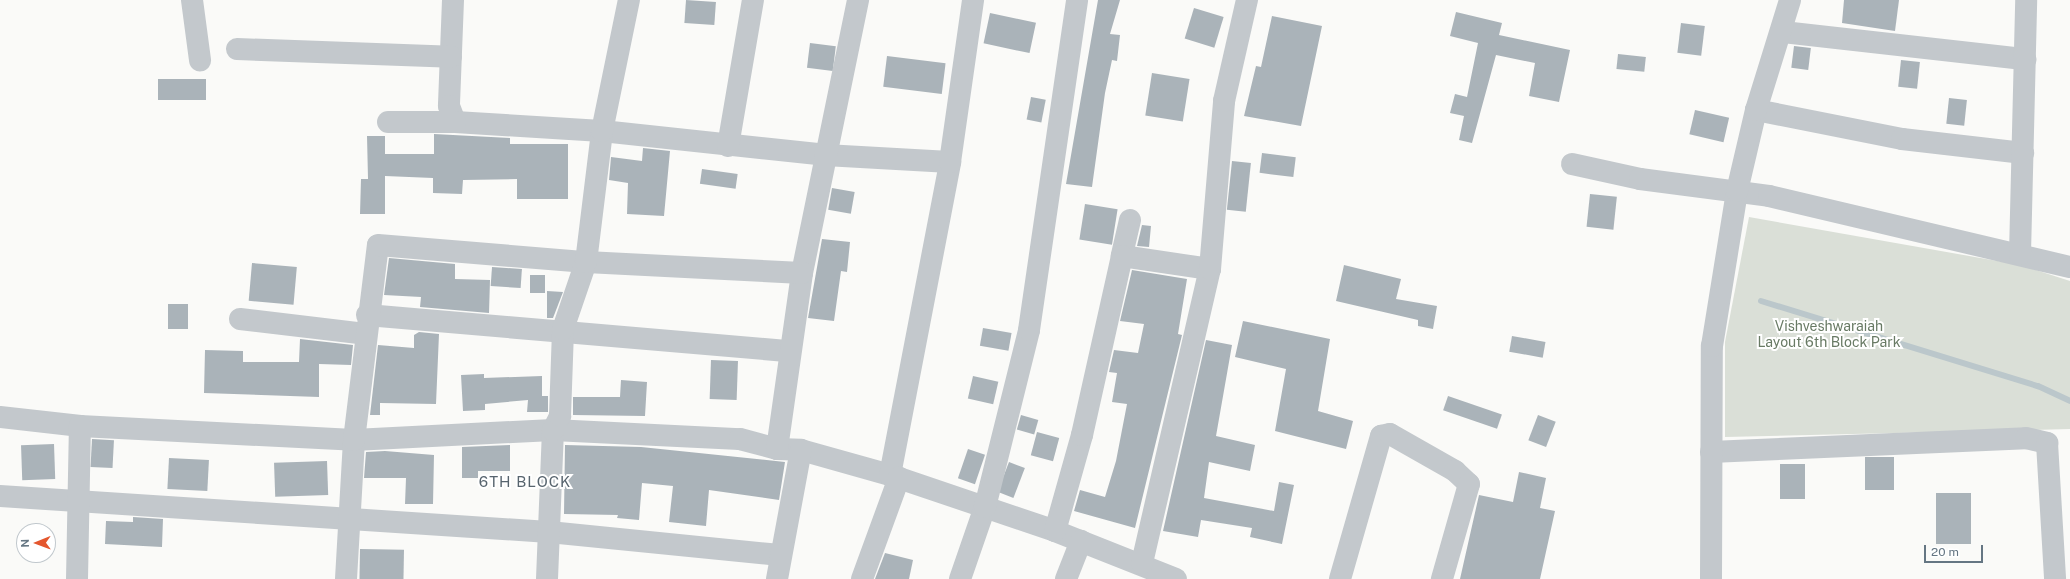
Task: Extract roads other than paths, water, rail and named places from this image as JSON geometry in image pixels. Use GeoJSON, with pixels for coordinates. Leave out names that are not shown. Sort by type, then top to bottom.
{"type":"FeatureCollection","features":[{"type":"Feature","properties":{"kind":"street"},"geometry":{"type":"LineString","coordinates":[[192,0],[200,60]]}},
{"type":"Feature","properties":{"kind":"street"},"geometry":{"type":"LineString","coordinates":[[453,0],[449,106],[455,122]]}},
{"type":"Feature","properties":{"kind":"street"},"geometry":{"type":"LineString","coordinates":[[547,579],[553,430],[560,416],[563,329],[586,262],[602,131],[629,0]]}},
{"type":"Feature","properties":{"kind":"street"},"geometry":{"type":"LineString","coordinates":[[728,146],[753,0]]}},
{"type":"Feature","properties":{"kind":"street"},"geometry":{"type":"LineString","coordinates":[[777,448],[802,273],[858,0]]}},
{"type":"Feature","properties":{"kind":"street"},"geometry":{"type":"LineString","coordinates":[[862,579],[895,477],[950,162],[973,0]]}},
{"type":"Feature","properties":{"kind":"street"},"geometry":{"type":"LineString","coordinates":[[960,579],[985,507],[1029,330],[1077,0]]}},
{"type":"Feature","properties":{"kind":"street"},"geometry":{"type":"LineString","coordinates":[[1711,579],[1712,346],[1737,191],[1756,110],[1783,32],[1790,0]]}},
{"type":"Feature","properties":{"kind":"street"},"geometry":{"type":"LineString","coordinates":[[2020,254],[2026,0]]}},
{"type":"Feature","properties":{"kind":"street"},"geometry":{"type":"LineString","coordinates":[[1142,563],[1210,269],[1224,101],[1243,1]]}},
{"type":"Feature","properties":{"kind":"street"},"geometry":{"type":"LineString","coordinates":[[1783,32],[2025,59]]}},
{"type":"Feature","properties":{"kind":"street"},"geometry":{"type":"LineString","coordinates":[[237,49],[451,57]]}},
{"type":"Feature","properties":{"kind":"street"},"geometry":{"type":"LineString","coordinates":[[1756,110],[1902,140],[2023,153]]}},
{"type":"Feature","properties":{"kind":"street"},"geometry":{"type":"LineString","coordinates":[[388,122],[455,122],[602,131],[728,146],[825,155],[950,162]]}},
{"type":"Feature","properties":{"kind":"street"},"geometry":{"type":"LineString","coordinates":[[1572,164],[1640,179],[1737,191],[2020,254],[2070,267]]}},
{"type":"Feature","properties":{"kind":"street"},"geometry":{"type":"LineString","coordinates":[[1055,531],[1082,435],[1130,220]]}},
{"type":"Feature","properties":{"kind":"street"},"geometry":{"type":"LineString","coordinates":[[346,579],[354,440],[366,325],[378,245],[586,262],[802,273]]}},
{"type":"Feature","properties":{"kind":"street"},"geometry":{"type":"LineString","coordinates":[[1122,256],[1210,269]]}},
{"type":"Feature","properties":{"kind":"street"},"geometry":{"type":"LineString","coordinates":[[240,319],[366,325],[563,329],[790,351]]}},
{"type":"Feature","properties":{"kind":"street"},"geometry":{"type":"LineString","coordinates":[[0,417],[80,426],[354,440],[553,430],[740,439],[777,448],[801,450],[895,477],[1055,531],[1081,542],[1142,563],[1172,578]]}},
{"type":"Feature","properties":{"kind":"street"},"geometry":{"type":"LineString","coordinates":[[77,579],[80,426]]}},
{"type":"Feature","properties":{"kind":"street"},"geometry":{"type":"LineString","coordinates":[[1340,579],[1381,436],[1390,434],[1455,471],[1469,484],[1442,579]]}},
{"type":"Feature","properties":{"kind":"street"},"geometry":{"type":"LineString","coordinates":[[1711,452],[2026,438],[2047,443],[2055,579]]}},
{"type":"Feature","properties":{"kind":"street"},"geometry":{"type":"LineString","coordinates":[[777,579],[780,555],[801,450]]}},
{"type":"Feature","properties":{"kind":"street"},"geometry":{"type":"LineString","coordinates":[[0,496],[78,504],[549,532],[780,555]]}},
{"type":"Feature","properties":{"kind":"street"},"geometry":{"type":"LineString","coordinates":[[1066,579],[1081,542]]}},
{"type":"Feature","properties":{"kind":"street"},"geometry":{"type":"LineString","coordinates":[[2063,579],[2070,579]]}},
{"type":"Feature","properties":{"kind":"waterway"},"geometry":{"type":"LineString","coordinates":[[1761,301],[2038,386],[2070,401]]}},
{"type":"Feature","properties":{"kind":"district","name":"6TH BLOCK"},"geometry":{"type":"Point","coordinates":[525,482]}},
{"type":"Feature","properties":{"kind":"park label","name":"Vishveshwaraiah Layout 6th Block Park"},"geometry":{"type":"Point","coordinates":[1829,334]}}]}
